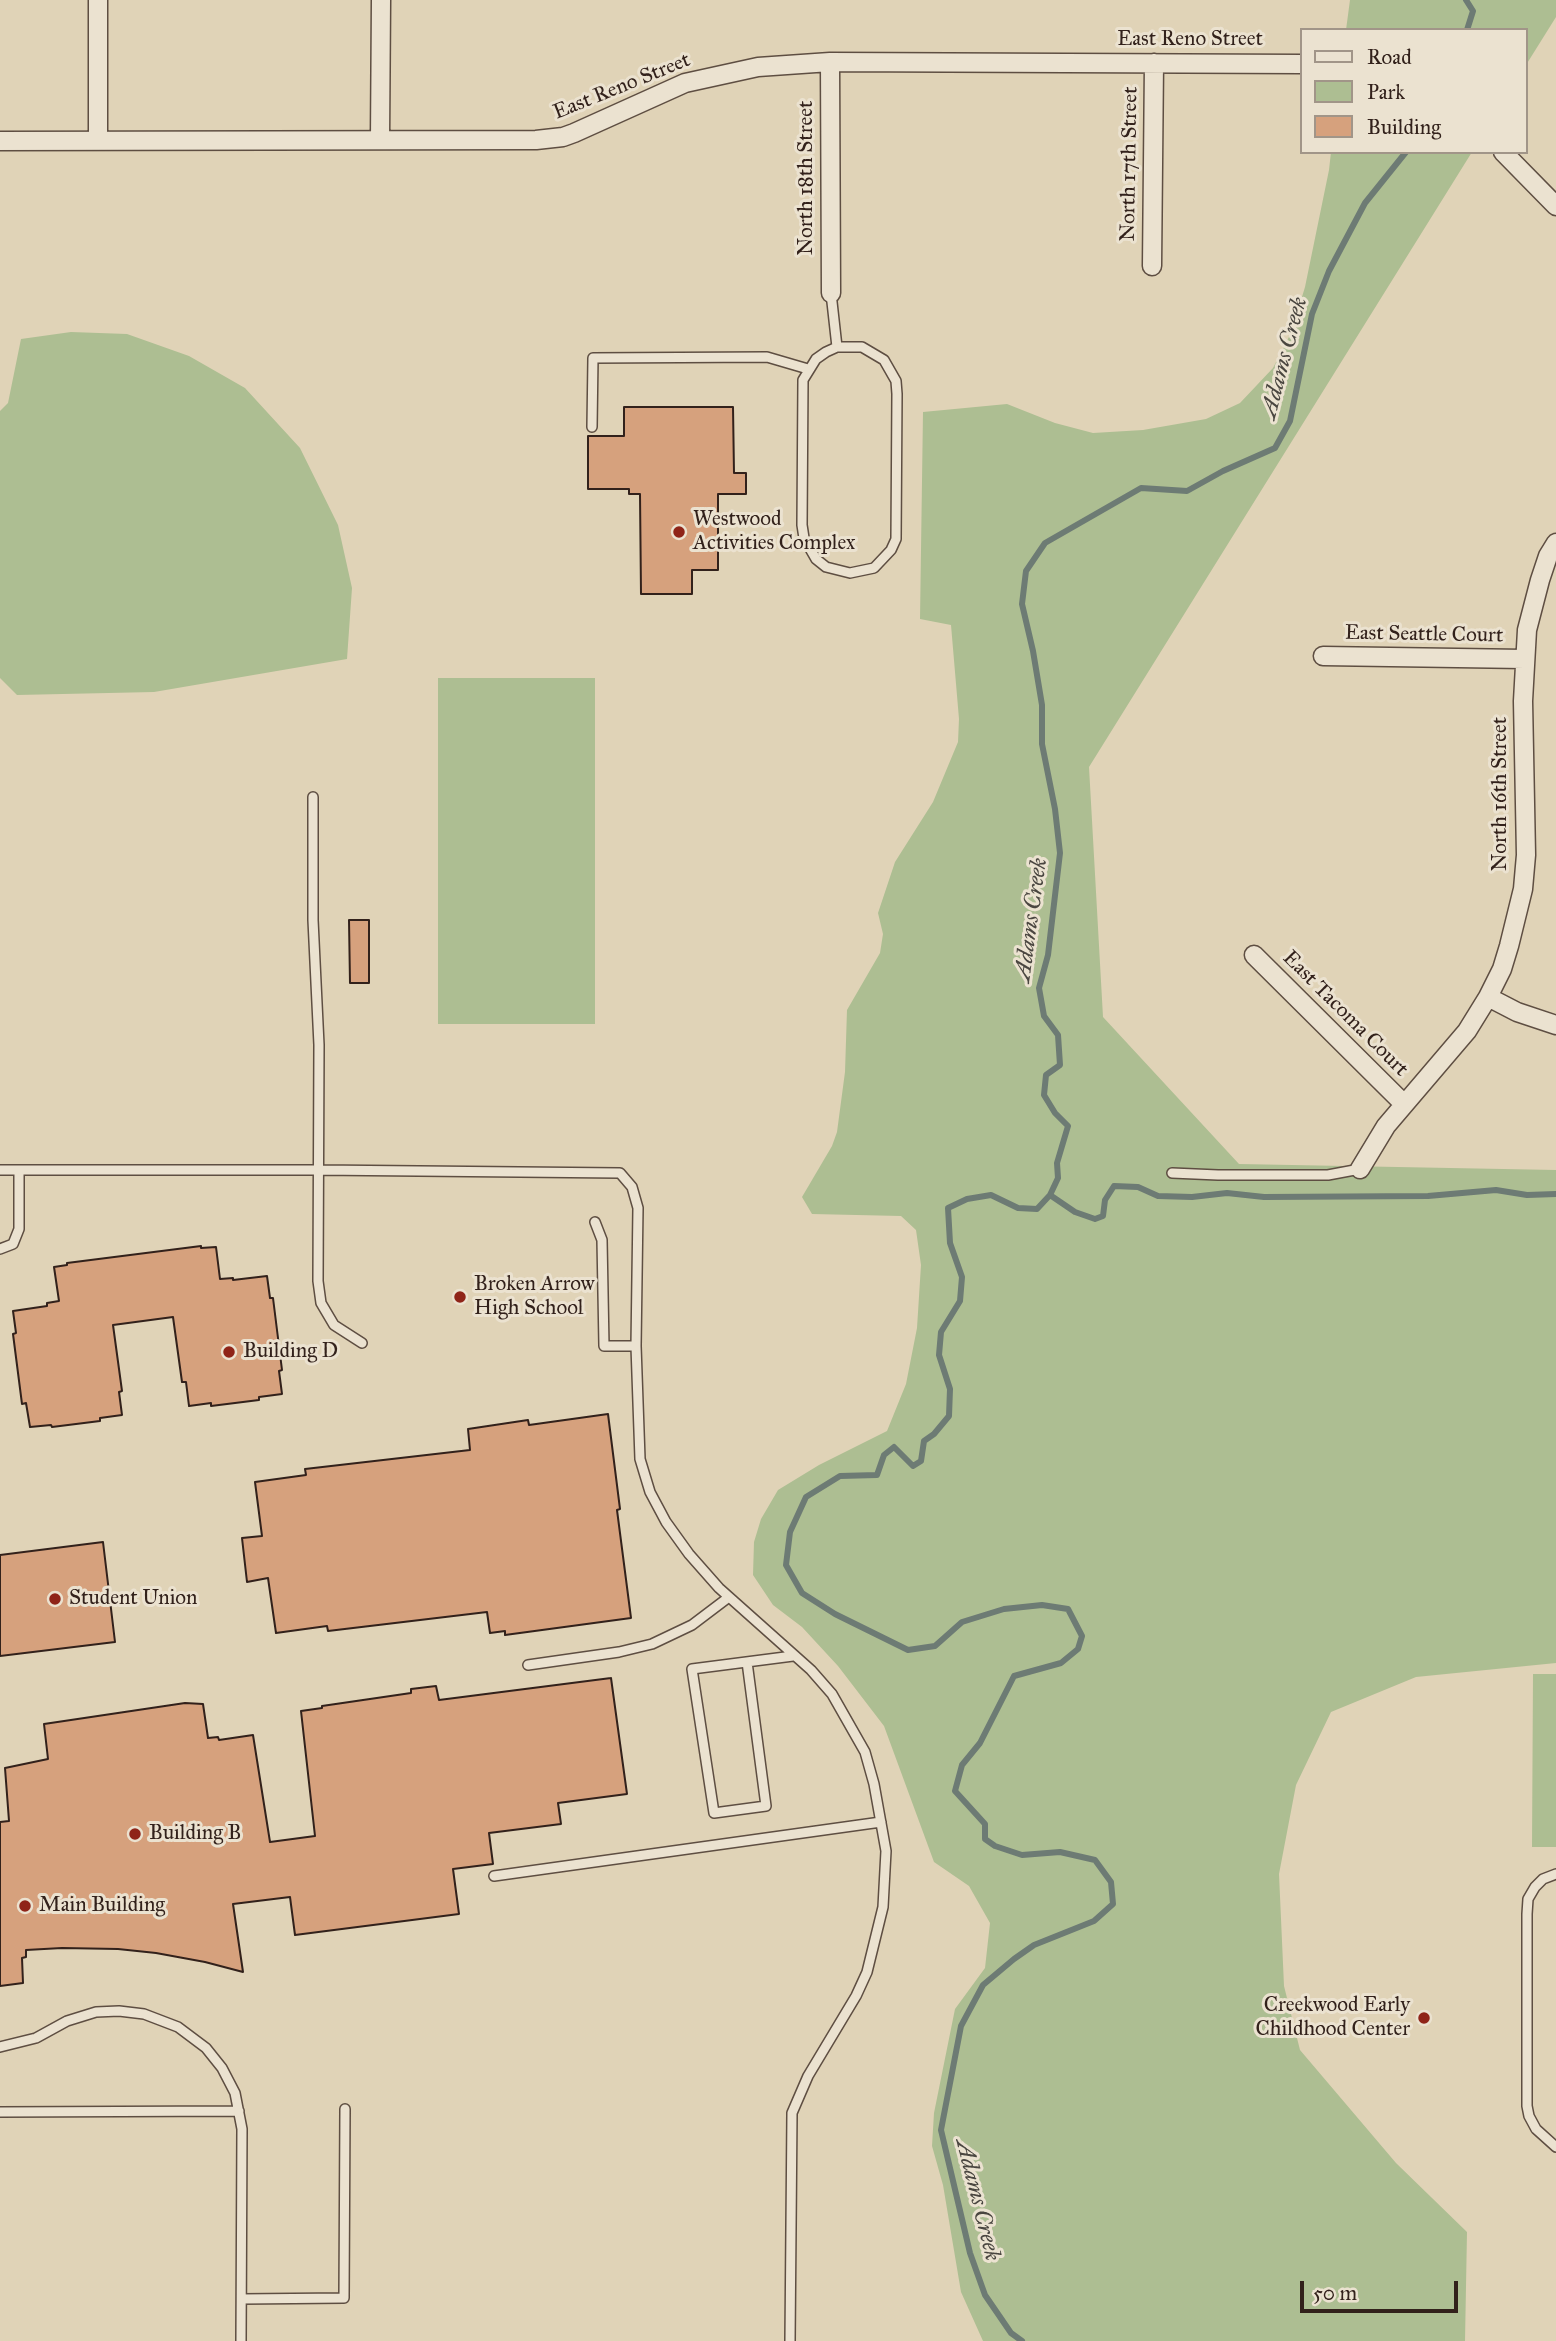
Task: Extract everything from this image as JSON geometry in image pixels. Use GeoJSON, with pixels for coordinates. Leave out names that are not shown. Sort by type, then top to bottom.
{"type":"FeatureCollection","features":[{"type":"Feature","properties":{"kind":"street"},"geometry":{"type":"LineString","coordinates":[[98,0],[98,140]]}},
{"type":"Feature","properties":{"kind":"street"},"geometry":{"type":"LineString","coordinates":[[380,140],[381,0]]}},
{"type":"Feature","properties":{"kind":"street","name":"East Reno Street"},"geometry":{"type":"LineString","coordinates":[[0,141],[515,141],[563,137],[685,83],[743,69],[830,62],[1300,64]]}},
{"type":"Feature","properties":{"kind":"street","name":"North 18th Street"},"geometry":{"type":"LineString","coordinates":[[830,62],[831,293]]}},
{"type":"Feature","properties":{"kind":"street","name":"North 17th Street"},"geometry":{"type":"LineString","coordinates":[[1152,266],[1154,63]]}},
{"type":"Feature","properties":{"kind":"street"},"geometry":{"type":"LineString","coordinates":[[1505,154],[1556,206]]}},
{"type":"Feature","properties":{"kind":"street","name":"North 16th Street"},"geometry":{"type":"LineString","coordinates":[[1360,1169],[1386,1126],[1467,1031],[1502,968],[1523,889],[1526,855],[1524,659],[1532,606],[1548,556],[1556,542]]}},
{"type":"Feature","properties":{"kind":"street","name":"East Seattle Court"},"geometry":{"type":"LineString","coordinates":[[1323,656],[1524,659]]}},
{"type":"Feature","properties":{"kind":"street","name":"East Tacoma Court"},"geometry":{"type":"LineString","coordinates":[[1254,955],[1404,1104]]}},
{"type":"Feature","properties":{"kind":"street"},"geometry":{"type":"LineString","coordinates":[[1488,997],[1517,1012],[1556,1025]]}},
{"type":"Feature","properties":{"kind":"lane"},"geometry":{"type":"LineString","coordinates":[[831,293],[837,347]]}},
{"type":"Feature","properties":{"kind":"lane"},"geometry":{"type":"LineString","coordinates":[[837,347],[862,347],[884,360],[896,382],[896,539],[884,560],[874,568],[862,572],[837,572],[826,567],[816,559],[804,538],[803,380],[808,369],[826,352],[837,347]]}},
{"type":"Feature","properties":{"kind":"lane"},"geometry":{"type":"LineString","coordinates":[[592,427],[593,358],[767,357],[808,369]]}},
{"type":"Feature","properties":{"kind":"lane"},"geometry":{"type":"LineString","coordinates":[[313,797],[313,920],[319,1045],[318,1281],[321,1303],[334,1325],[362,1343]]}},
{"type":"Feature","properties":{"kind":"lane"},"geometry":{"type":"LineString","coordinates":[[1172,1173],[1328,1175],[1360,1169]]}},
{"type":"Feature","properties":{"kind":"lane"},"geometry":{"type":"LineString","coordinates":[[0,1170],[620,1173],[632,1187],[638,1208],[636,1346],[640,1459],[650,1493],[666,1522],[689,1554],[729,1597],[811,1670],[832,1694],[865,1752],[886,1851],[883,1907],[867,1972],[856,1996],[808,2076],[792,2113],[790,2341]]}},
{"type":"Feature","properties":{"kind":"lane"},"geometry":{"type":"LineString","coordinates":[[0,1249],[13,1244],[19,1229],[19,1170]]}},
{"type":"Feature","properties":{"kind":"lane"},"geometry":{"type":"LineString","coordinates":[[595,1222],[602,1240],[604,1346],[636,1346]]}},
{"type":"Feature","properties":{"kind":"lane"},"geometry":{"type":"LineString","coordinates":[[528,1665],[652,1644],[692,1625],[729,1597]]}},
{"type":"Feature","properties":{"kind":"lane"},"geometry":{"type":"LineString","coordinates":[[747,1662],[766,1806],[714,1813],[692,1669],[793,1656]]}},
{"type":"Feature","properties":{"kind":"lane"},"geometry":{"type":"LineString","coordinates":[[494,1876],[881,1822]]}},
{"type":"Feature","properties":{"kind":"lane"},"geometry":{"type":"LineString","coordinates":[[1556,1874],[1543,1879],[1535,1887],[1528,1899],[1527,1914],[1527,2106],[1536,2129],[1556,2147]]}},
{"type":"Feature","properties":{"kind":"lane"},"geometry":{"type":"LineString","coordinates":[[0,2047],[36,2038],[67,2021],[96,2012],[119,2011],[144,2014],[178,2027],[206,2048],[222,2068],[235,2093],[242,2129],[241,2341]]}},
{"type":"Feature","properties":{"kind":"lane"},"geometry":{"type":"LineString","coordinates":[[242,2299],[344,2298],[345,2109]]}},
{"type":"Feature","properties":{"kind":"lane"},"geometry":{"type":"LineString","coordinates":[[0,2112],[239,2110]]}},
{"type":"Feature","properties":{"kind":"green space"},"geometry":{"type":"Polygon","coordinates":[[[1350,0],[1556,0],[1556,17],[1528,62],[1528,28],[1346,28],[1350,0]]]}},
{"type":"Feature","properties":{"kind":"green space"},"geometry":{"type":"Polygon","coordinates":[[[1331,154],[1471,154],[1089,767],[1103,1017],[1239,1164],[1556,1170],[1556,1663],[1416,1677],[1331,1712],[1296,1785],[1279,1874],[1284,1986],[1300,2050],[1396,2163],[1467,2232],[1465,2341],[983,2341],[961,2292],[943,2185],[932,2146],[934,2113],[955,2009],[985,1968],[990,1923],[969,1886],[934,1862],[884,1726],[838,1666],[802,1627],[773,1605],[753,1575],[754,1542],[761,1519],[778,1490],[819,1465],[887,1431],[906,1384],[917,1328],[921,1265],[916,1230],[901,1216],[812,1214],[802,1197],[832,1146],[837,1132],[845,1072],[847,1010],[880,953],[883,934],[878,913],[895,862],[933,802],[958,742],[959,719],[951,625],[920,619],[923,412],[1007,404],[1055,423],[1093,433],[1143,430],[1206,419],[1240,403],[1273,368],[1291,333],[1305,287],[1331,154]]]}},
{"type":"Feature","properties":{"kind":"green space"},"geometry":{"type":"Polygon","coordinates":[[[71,332],[127,334],[189,356],[245,388],[300,448],[338,525],[352,588],[347,659],[154,692],[17,695],[0,678],[0,411],[8,403],[21,339],[71,332]]]}},
{"type":"Feature","properties":{"kind":"green space"},"geometry":{"type":"Polygon","coordinates":[[[438,678],[595,678],[595,1024],[438,1024],[438,678]]]}},
{"type":"Feature","properties":{"kind":"green space"},"geometry":{"type":"Polygon","coordinates":[[[1533,1674],[1556,1674],[1556,1847],[1532,1847],[1533,1674]]]}},
{"type":"Feature","properties":{"kind":"building","name":"Westwood Activities Complex"},"geometry":{"type":"Polygon","coordinates":[[[624,407],[733,407],[734,473],[746,473],[746,494],[718,494],[718,570],[692,570],[692,594],[641,594],[640,494],[629,494],[629,489],[588,489],[588,436],[624,436],[624,407]]]}},
{"type":"Feature","properties":{"kind":"building"},"geometry":{"type":"Polygon","coordinates":[[[349,920],[369,920],[369,983],[350,983],[349,920]]]}},
{"type":"Feature","properties":{"kind":"building","name":"Building D"},"geometry":{"type":"Polygon","coordinates":[[[201,1246],[216,1247],[220,1279],[267,1276],[270,1298],[273,1298],[282,1370],[279,1371],[282,1394],[259,1397],[259,1400],[189,1406],[186,1382],[182,1382],[173,1317],[113,1325],[122,1391],[119,1392],[122,1415],[100,1418],[100,1421],[30,1427],[26,1403],[22,1404],[13,1334],[16,1333],[13,1311],[47,1306],[47,1303],[59,1301],[54,1267],[67,1263],[201,1246]]]}},
{"type":"Feature","properties":{"kind":"building"},"geometry":{"type":"Polygon","coordinates":[[[608,1414],[631,1618],[505,1635],[505,1631],[490,1633],[487,1612],[328,1631],[327,1626],[276,1633],[268,1578],[247,1582],[242,1538],[262,1536],[255,1482],[306,1475],[305,1469],[470,1450],[468,1429],[528,1420],[529,1425],[608,1414]]]}},
{"type":"Feature","properties":{"kind":"building","name":"Student Union"},"geometry":{"type":"Polygon","coordinates":[[[103,1542],[115,1642],[0,1656],[0,1555],[103,1542]]]}},
{"type":"Feature","properties":{"kind":"building"},"geometry":{"type":"Polygon","coordinates":[[[611,1678],[627,1794],[558,1803],[561,1824],[489,1833],[493,1864],[453,1869],[459,1914],[295,1935],[290,1897],[233,1904],[243,1972],[205,1962],[118,1949],[26,1950],[26,1957],[22,1958],[23,1983],[0,1986],[0,1822],[9,1821],[5,1768],[48,1759],[44,1724],[185,1703],[203,1704],[208,1738],[218,1737],[219,1740],[253,1735],[270,1842],[315,1836],[301,1711],[411,1693],[411,1689],[436,1686],[439,1700],[611,1678]]]}},
{"type":"Feature","properties":{"kind":"waterway","name":"Adams Creek"},"geometry":{"type":"LineString","coordinates":[[1466,0],[1473,11],[1468,28]]}},
{"type":"Feature","properties":{"kind":"waterway","name":"Adams Creek"},"geometry":{"type":"LineString","coordinates":[[1022,2341],[1011,2333],[985,2295],[970,2253],[941,2130],[961,2026],[983,1985],[1014,1959],[1034,1945],[1094,1921],[1113,1904],[1111,1882],[1095,1860],[1060,1852],[1022,1855],[995,1846],[985,1839],[985,1824],[955,1791],[962,1765],[980,1743],[1014,1676],[1061,1663],[1078,1649],[1082,1636],[1068,1609],[1042,1605],[1004,1609],[962,1622],[935,1646],[908,1650],[835,1614],[802,1593],[786,1565],[790,1532],[806,1497],[840,1476],[877,1475],[884,1455],[894,1447],[913,1466],[921,1461],[924,1441],[934,1434],[949,1416],[950,1389],[939,1355],[941,1332],[960,1301],[962,1277],[950,1243],[948,1208],[967,1199],[991,1195],[1018,1208],[1037,1209],[1050,1195],[1058,1178],[1057,1163],[1068,1126],[1055,1113],[1044,1095],[1046,1075],[1060,1065],[1058,1035],[1044,1016],[1039,988],[1048,955],[1060,853],[1055,809],[1042,744],[1042,705],[1022,604],[1026,571],[1045,543],[1141,488],[1187,491],[1223,471],[1275,448],[1290,421],[1312,314],[1329,271],[1365,203],[1404,154]]}},
{"type":"Feature","properties":{"kind":"waterway"},"geometry":{"type":"LineString","coordinates":[[1050,1195],[1075,1212],[1095,1219],[1103,1216],[1105,1200],[1114,1186],[1138,1187],[1158,1196],[1192,1197],[1227,1193],[1264,1197],[1428,1196],[1496,1190],[1527,1195],[1556,1194]]}},
{"type":"Feature","properties":{"kind":"place","name":"Westwood Activities Complex"},"geometry":{"type":"Point","coordinates":[679,532]}},
{"type":"Feature","properties":{"kind":"place","name":"Broken Arrow High School"},"geometry":{"type":"Point","coordinates":[460,1297]}},
{"type":"Feature","properties":{"kind":"place","name":"Building D"},"geometry":{"type":"Point","coordinates":[229,1352]}},
{"type":"Feature","properties":{"kind":"place","name":"Student Union"},"geometry":{"type":"Point","coordinates":[55,1599]}},
{"type":"Feature","properties":{"kind":"place","name":"Building B"},"geometry":{"type":"Point","coordinates":[135,1834]}},
{"type":"Feature","properties":{"kind":"place","name":"Main Building"},"geometry":{"type":"Point","coordinates":[25,1906]}},
{"type":"Feature","properties":{"kind":"place","name":"Creekwood Early Childhood Center"},"geometry":{"type":"Point","coordinates":[1424,2018]}}]}
